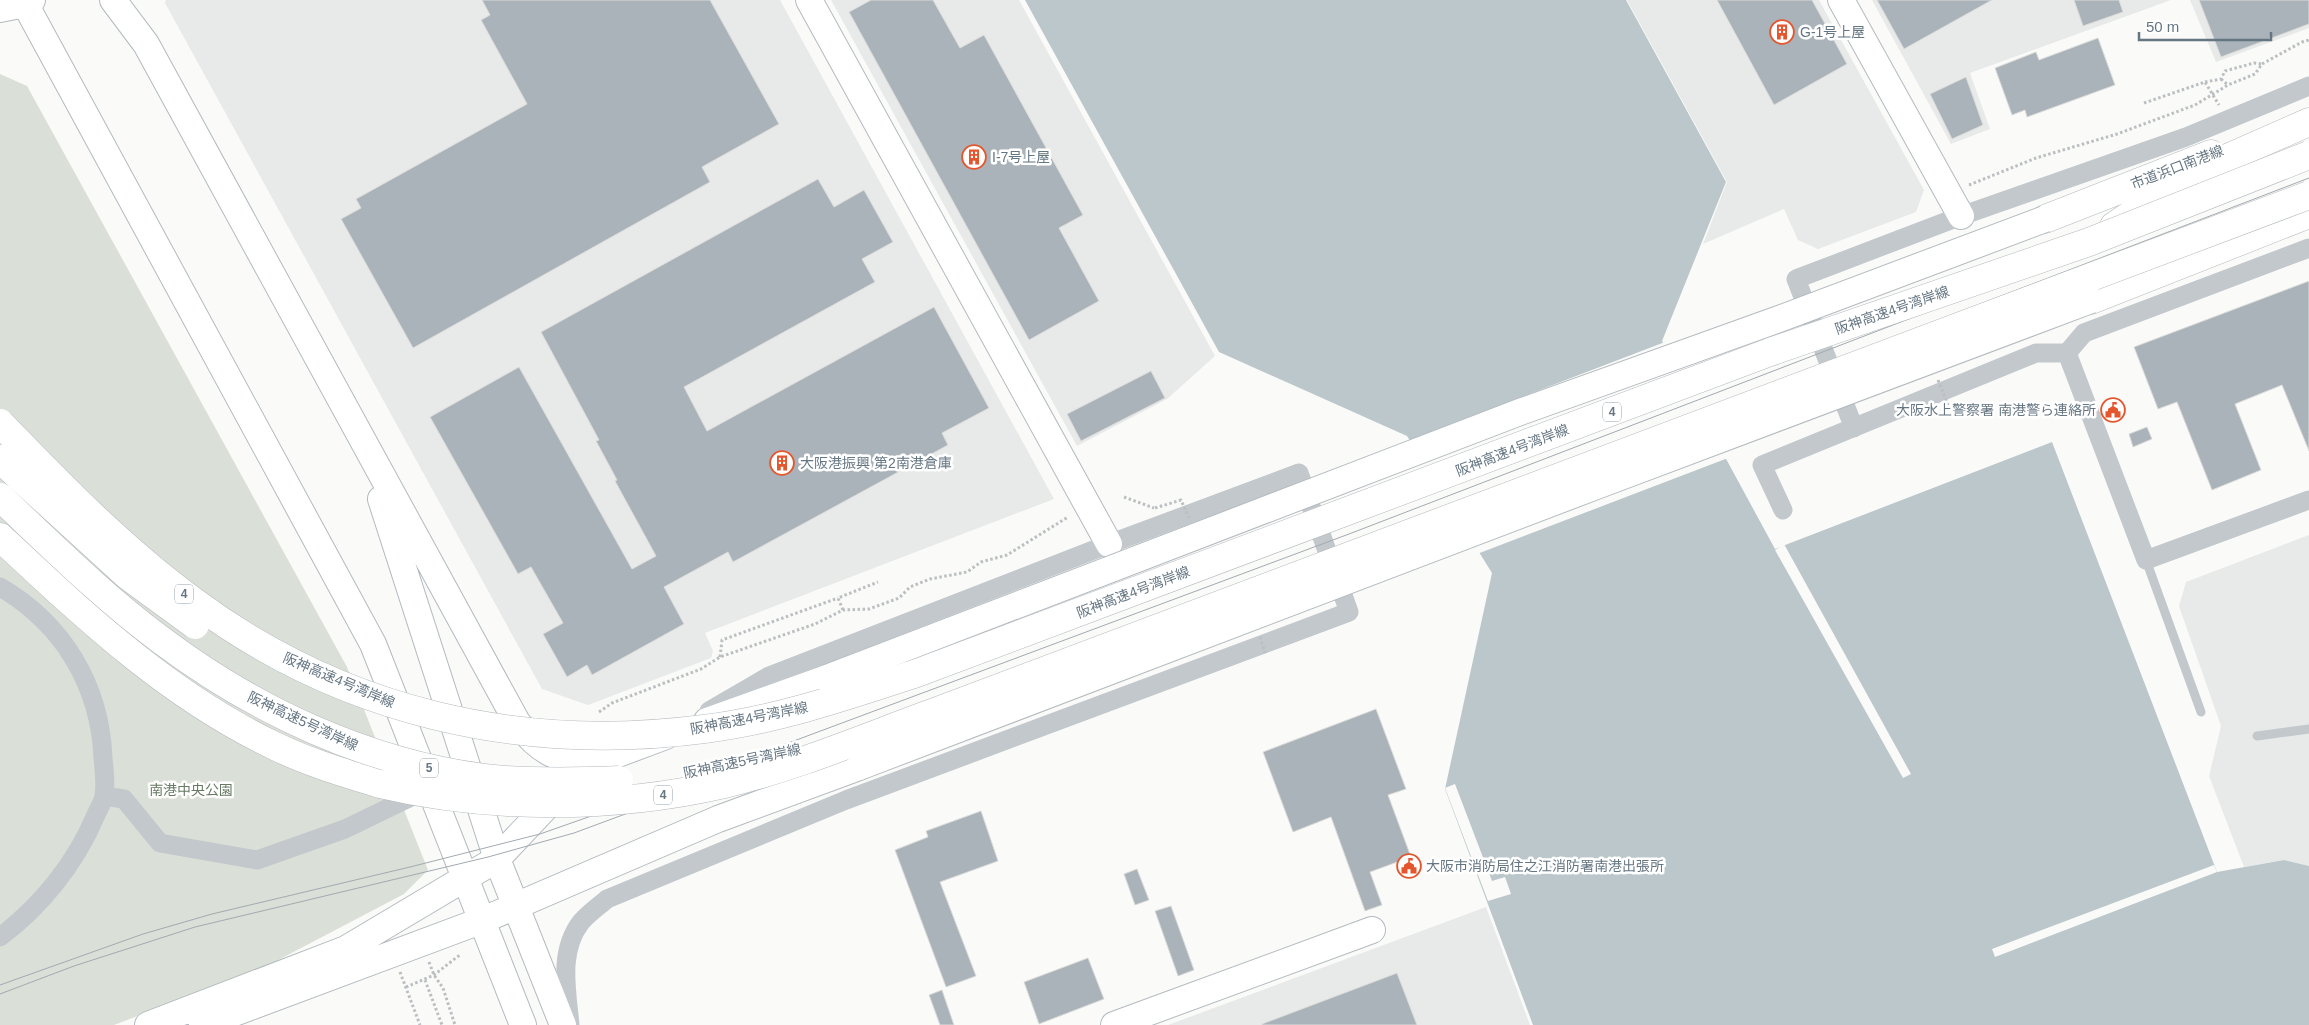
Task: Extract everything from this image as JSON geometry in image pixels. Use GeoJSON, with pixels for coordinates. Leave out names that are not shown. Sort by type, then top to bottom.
{"type":"FeatureCollection","features":[{"type":"Feature","properties":{"kind":"main road","name":"市道浜口南港線"},"geometry":{"type":"LineString","coordinates":[[2045,219],[2309,116]]}},
{"type":"Feature","properties":{"kind":"main road"},"geometry":{"type":"LineString","coordinates":[[2090,242],[2191,174],[2309,122]]}},
{"type":"Feature","properties":{"kind":"main road","name":"阪神高速4号湾岸線"},"geometry":{"type":"LineString","coordinates":[[0,423],[68,492],[149,567],[233,628],[273,653],[313,672],[406,708],[444,719],[512,731],[545,734],[624,736],[714,728],[783,714],[918,673],[1770,352],[2090,242],[2309,155]]}},
{"type":"Feature","properties":{"kind":"main road","name":"4"},"geometry":{"type":"LineString","coordinates":[[0,537],[104,634],[158,675],[217,714],[277,747],[308,760],[380,784],[410,791],[471,800],[534,802],[604,800],[682,792],[759,774],[935,712],[2309,195]]}},
{"type":"Feature","properties":{"kind":"main road"},"geometry":{"type":"LineString","coordinates":[[2091,300],[2309,214]]}},
{"type":"Feature","properties":{"kind":"main road","name":"阪神高速5号湾岸線"},"geometry":{"type":"LineString","coordinates":[[0,459],[128,576],[203,630],[242,655],[348,706],[433,733],[470,740],[551,748],[618,747],[704,740],[748,731],[807,715],[918,673]]}},
{"type":"Feature","properties":{"kind":"main road","name":"阪神高速5号湾岸線"},"geometry":{"type":"LineString","coordinates":[[0,497],[104,594],[146,629],[190,661],[256,700],[328,736],[413,765],[484,778],[518,781],[555,783],[632,780],[725,766],[869,731],[935,712]]}},
{"type":"Feature","properties":{"kind":"street"},"geometry":{"type":"LineString","coordinates":[[113,0],[146,44],[517,722],[530,741],[547,753],[579,761],[599,761]]}},
{"type":"Feature","properties":{"kind":"street"},"geometry":{"type":"LineString","coordinates":[[809,0],[1109,544]]}},
{"type":"Feature","properties":{"kind":"street"},"geometry":{"type":"LineString","coordinates":[[1841,0],[1960,216]]}},
{"type":"Feature","properties":{"kind":"street"},"geometry":{"type":"LineString","coordinates":[[0,10],[26,1],[374,644],[523,1025]]}},
{"type":"Feature","properties":{"kind":"street"},"geometry":{"type":"LineString","coordinates":[[1854,428],[1796,279],[1960,216],[2186,137],[2309,86]]}},
{"type":"Feature","properties":{"kind":"street"},"geometry":{"type":"LineString","coordinates":[[148,1025],[346,949],[430,897],[467,879],[497,859],[578,774],[599,761],[827,678],[1520,412],[1779,319],[2045,219]]}},
{"type":"Feature","properties":{"kind":"street"},"geometry":{"type":"LineString","coordinates":[[2066,354],[2084,333],[2309,248]]}},
{"type":"Feature","properties":{"kind":"street"},"geometry":{"type":"LineString","coordinates":[[202,1025],[483,920],[718,819],[860,768],[1460,538],[2091,300]]}},
{"type":"Feature","properties":{"kind":"street"},"geometry":{"type":"LineString","coordinates":[[1783,510],[1762,466],[2036,353],[2066,354]]}},
{"type":"Feature","properties":{"kind":"street"},"geometry":{"type":"LineString","coordinates":[[2066,354],[2146,560],[2309,500]]}},
{"type":"Feature","properties":{"kind":"street"},"geometry":{"type":"LineString","coordinates":[[361,436],[497,859],[563,1025]]}},
{"type":"Feature","properties":{"kind":"street"},"geometry":{"type":"LineString","coordinates":[[570,1025],[565,966],[570,940],[582,921],[607,899],[846,800],[1348,612],[1299,473],[1109,544],[769,676],[662,738]]}},
{"type":"Feature","properties":{"kind":"street"},"geometry":{"type":"LineString","coordinates":[[0,587],[12,594],[49,626],[80,665],[96,707],[102,736],[104,796],[84,843],[52,888],[17,924],[0,937]]}},
{"type":"Feature","properties":{"kind":"street"},"geometry":{"type":"LineString","coordinates":[[104,796],[124,799],[160,842],[257,860],[345,829],[409,798]]}},
{"type":"Feature","properties":{"kind":"street"},"geometry":{"type":"LineString","coordinates":[[1114,1025],[1372,930]]}},
{"type":"Feature","properties":{"kind":"lane"},"geometry":{"type":"LineString","coordinates":[[2146,560],[2202,712]]}},
{"type":"Feature","properties":{"kind":"lane"},"geometry":{"type":"LineString","coordinates":[[2257,736],[2309,729]]}},
{"type":"Feature","properties":{"kind":"path"},"geometry":{"type":"LineString","coordinates":[[1969,185],[2036,158],[2117,134],[2196,105],[2228,86],[2255,74],[2262,64],[2309,40]]}},
{"type":"Feature","properties":{"kind":"path"},"geometry":{"type":"LineString","coordinates":[[2144,103],[2205,82],[2221,79],[2226,71],[2254,63],[2262,64]]}},
{"type":"Feature","properties":{"kind":"path"},"geometry":{"type":"LineString","coordinates":[[2221,79],[2228,86]]}},
{"type":"Feature","properties":{"kind":"path"},"geometry":{"type":"LineString","coordinates":[[2205,82],[2213,95]]}},
{"type":"Feature","properties":{"kind":"path"},"geometry":{"type":"LineString","coordinates":[[1936,374],[1948,405]]}},
{"type":"Feature","properties":{"kind":"path"},"geometry":{"type":"LineString","coordinates":[[1124,497],[1155,508],[1181,500],[1192,526]]}},
{"type":"Feature","properties":{"kind":"path"},"geometry":{"type":"LineString","coordinates":[[592,717],[612,703],[700,669],[720,657],[815,624],[843,610],[869,610],[898,598],[910,587],[930,579],[967,572],[981,562],[1007,555],[1068,517]]}},
{"type":"Feature","properties":{"kind":"path"},"geometry":{"type":"LineString","coordinates":[[720,657],[722,640],[878,582]]}},
{"type":"Feature","properties":{"kind":"path"},"geometry":{"type":"LineString","coordinates":[[838,598],[843,610]]}},
{"type":"Feature","properties":{"kind":"path"},"geometry":{"type":"LineString","coordinates":[[1260,635],[1265,653]]}},
{"type":"Feature","properties":{"kind":"path"},"geometry":{"type":"LineString","coordinates":[[406,987],[434,976],[460,954]]}},
{"type":"Feature","properties":{"kind":"path"},"geometry":{"type":"LineString","coordinates":[[427,957],[434,976],[443,988],[456,1025]]}},
{"type":"Feature","properties":{"kind":"path"},"geometry":{"type":"LineString","coordinates":[[399,969],[420,1025]]}},
{"type":"Feature","properties":{"kind":"path"},"geometry":{"type":"LineString","coordinates":[[425,980],[442,1025]]}},
{"type":"Feature","properties":{"kind":"shaded area"},"geometry":{"type":"Polygon","coordinates":[[[166,0],[780,0],[1054,499],[705,633],[713,651],[711,658],[588,705],[542,689],[165,3],[166,0]]]}},
{"type":"Feature","properties":{"kind":"shaded area"},"geometry":{"type":"Polygon","coordinates":[[[831,0],[1019,0],[1215,356],[1167,399],[1077,446],[831,0]]]}},
{"type":"Feature","properties":{"kind":"shaded area"},"geometry":{"type":"Polygon","coordinates":[[[1025,0],[1626,0],[1726,182],[1662,341],[1775,549],[2052,442],[2217,872],[2284,860],[2309,866],[2309,1025],[1533,1025],[1445,789],[1492,573],[1407,436],[1219,352],[1025,0]]]}},
{"type":"Feature","properties":{"kind":"shaded area"},"geometry":{"type":"Polygon","coordinates":[[[1627,0],[1819,0],[1924,190],[1916,212],[1818,249],[1798,240],[1784,209],[1703,244],[1727,182],[1627,0]]]}},
{"type":"Feature","properties":{"kind":"shaded area"},"geometry":{"type":"Polygon","coordinates":[[[1872,0],[2171,0],[1970,73],[1990,129],[1951,144],[1872,0]]]}},
{"type":"Feature","properties":{"kind":"shaded area"},"geometry":{"type":"Polygon","coordinates":[[[2190,0],[2309,0],[2309,28],[2216,62],[2190,0]]]}},
{"type":"Feature","properties":{"kind":"shaded area"},"geometry":{"type":"Polygon","coordinates":[[[2309,535],[2309,866],[2284,860],[2244,867],[2209,776],[2221,726],[2179,606],[2186,582],[2309,535]]]}},
{"type":"Feature","properties":{"kind":"shaded area"},"geometry":{"type":"Polygon","coordinates":[[[1486,907],[1530,1025],[1168,1025],[1486,907]]]}},
{"type":"Feature","properties":{"kind":"green space","name":"南港中央公園"},"geometry":{"type":"Polygon","coordinates":[[[0,74],[27,86],[347,667],[428,870],[404,894],[263,968],[114,1025],[0,1025],[0,74]]]}},
{"type":"Feature","properties":{"kind":"pier"},"geometry":{"type":"Polygon","coordinates":[[[1665,342],[1728,458],[1477,554],[1407,441],[1665,342]]]}},
{"type":"Feature","properties":{"kind":"pier"},"geometry":{"type":"Polygon","coordinates":[[[1784,544],[1911,774],[1903,778],[1775,550],[1784,544]]]}},
{"type":"Feature","properties":{"kind":"pier"},"geometry":{"type":"Polygon","coordinates":[[[1455,784],[1492,881],[1505,877],[1511,894],[1488,901],[1445,788],[1455,784]]]}},
{"type":"Feature","properties":{"kind":"pier"},"geometry":{"type":"Polygon","coordinates":[[[2214,865],[2217,872],[1995,957],[1992,949],[2214,865]]]}},
{"type":"Feature","properties":{"kind":"building"},"geometry":{"type":"Polygon","coordinates":[[[482,0],[710,0],[779,124],[702,167],[710,182],[413,348],[341,219],[361,208],[356,199],[527,104],[481,20],[490,15],[482,0]]]}},
{"type":"Feature","properties":{"kind":"building","name":"I-7号上屋"},"geometry":{"type":"Polygon","coordinates":[[[871,0],[933,0],[960,48],[984,35],[1083,215],[1059,228],[1099,301],[1029,340],[849,12],[871,0]]]}},
{"type":"Feature","properties":{"kind":"building","name":"G-1号上屋"},"geometry":{"type":"Polygon","coordinates":[[[1717,0],[1812,0],[1847,64],[1774,105],[1717,0]]]}},
{"type":"Feature","properties":{"kind":"building"},"geometry":{"type":"Polygon","coordinates":[[[1877,0],[1992,0],[1904,49],[1877,0]]]}},
{"type":"Feature","properties":{"kind":"building"},"geometry":{"type":"Polygon","coordinates":[[[2074,0],[2119,0],[2123,12],[2083,26],[2074,0]]]}},
{"type":"Feature","properties":{"kind":"building"},"geometry":{"type":"Polygon","coordinates":[[[2199,0],[2309,0],[2309,24],[2221,57],[2199,0]]]}},
{"type":"Feature","properties":{"kind":"building"},"geometry":{"type":"Polygon","coordinates":[[[2098,38],[2115,85],[2027,117],[2025,110],[2012,115],[1995,68],[2036,52],[2039,60],[2098,38]]]}},
{"type":"Feature","properties":{"kind":"building"},"geometry":{"type":"Polygon","coordinates":[[[1966,77],[1983,125],[1952,139],[1930,94],[1966,77]]]}},
{"type":"Feature","properties":{"kind":"building"},"geometry":{"type":"Polygon","coordinates":[[[818,179],[834,207],[864,190],[893,242],[862,259],[875,282],[684,387],[707,431],[934,307],[989,408],[942,433],[948,445],[733,562],[728,552],[664,587],[684,624],[592,675],[587,665],[567,677],[543,634],[563,623],[531,567],[518,574],[430,417],[519,367],[632,569],[656,556],[615,481],[617,480],[596,441],[599,440],[541,332],[818,179]]]}},
{"type":"Feature","properties":{"kind":"building"},"geometry":{"type":"Polygon","coordinates":[[[2309,281],[2309,451],[2282,385],[2235,404],[2261,470],[2212,490],[2177,402],[2158,409],[2134,347],[2309,281]]]}},
{"type":"Feature","properties":{"kind":"building"},"geometry":{"type":"Polygon","coordinates":[[[1151,371],[1165,398],[1081,441],[1067,414],[1151,371]]]}},
{"type":"Feature","properties":{"kind":"building"},"geometry":{"type":"Polygon","coordinates":[[[2147,427],[2152,439],[2133,447],[2129,434],[2147,427]]]}},
{"type":"Feature","properties":{"kind":"building"},"geometry":{"type":"Polygon","coordinates":[[[1376,709],[1406,789],[1388,795],[1411,857],[1370,872],[1382,905],[1365,911],[1331,817],[1293,832],[1263,752],[1376,709]]]}},
{"type":"Feature","properties":{"kind":"building"},"geometry":{"type":"Polygon","coordinates":[[[981,811],[998,861],[940,882],[976,976],[946,987],[895,850],[928,837],[926,831],[981,811]]]}},
{"type":"Feature","properties":{"kind":"building"},"geometry":{"type":"Polygon","coordinates":[[[1137,869],[1149,900],[1135,905],[1124,874],[1137,869]]]}},
{"type":"Feature","properties":{"kind":"building"},"geometry":{"type":"Polygon","coordinates":[[[1171,906],[1194,970],[1178,976],[1155,911],[1171,906]]]}},
{"type":"Feature","properties":{"kind":"building"},"geometry":{"type":"Polygon","coordinates":[[[1088,958],[1104,999],[1039,1024],[1024,982],[1088,958]]]}},
{"type":"Feature","properties":{"kind":"building"},"geometry":{"type":"Polygon","coordinates":[[[1397,973],[1417,1025],[1262,1025],[1262,1024],[1397,973]]]}},
{"type":"Feature","properties":{"kind":"building"},"geometry":{"type":"Polygon","coordinates":[[[942,990],[954,1025],[940,1025],[929,995],[942,990]]]}},
{"type":"Feature","properties":{"kind":"tram line"},"geometry":{"type":"LineString","coordinates":[[0,985],[143,934],[212,914],[540,834],[614,808],[1349,534],[2057,262],[2309,168]]}},
{"type":"Feature","properties":{"kind":"tram line"},"geometry":{"type":"LineString","coordinates":[[0,994],[74,966],[195,927],[488,857],[574,833],[1352,545],[2309,178]]}},
{"type":"Feature","properties":{"kind":"place","name":"G-1号上屋"},"geometry":{"type":"Point","coordinates":[1782,32]}},
{"type":"Feature","properties":{"kind":"place","name":"I-7号上屋"},"geometry":{"type":"Point","coordinates":[974,157]}},
{"type":"Feature","properties":{"kind":"place","name":"大阪水上警察署 南港警ら連絡所"},"geometry":{"type":"Point","coordinates":[2113,410]}},
{"type":"Feature","properties":{"kind":"place","name":"大阪港振興 第2南港倉庫"},"geometry":{"type":"Point","coordinates":[782,463]}},
{"type":"Feature","properties":{"kind":"place","name":"大阪市消防局住之江消防署南港出張所"},"geometry":{"type":"Point","coordinates":[1409,866]}}]}
